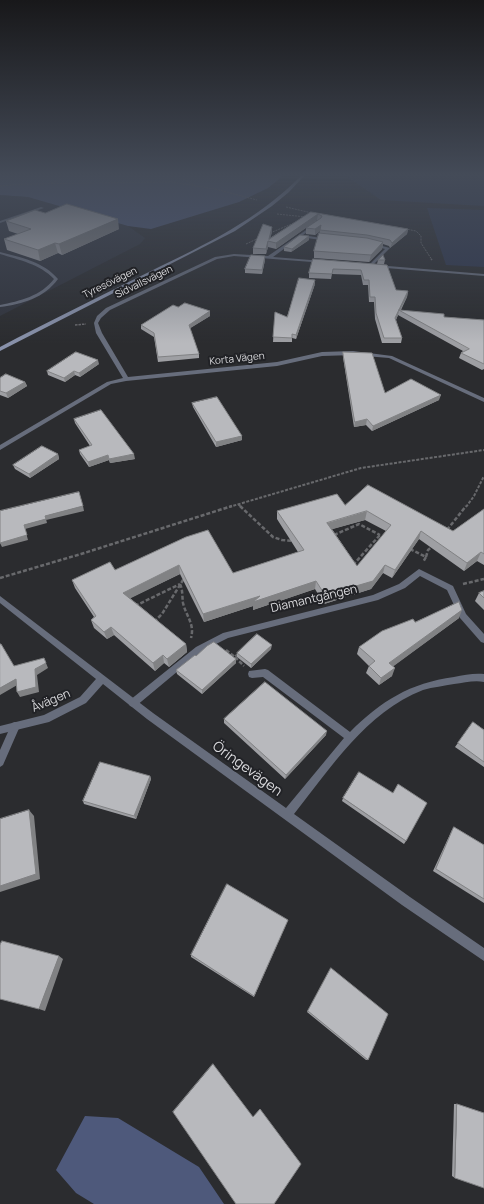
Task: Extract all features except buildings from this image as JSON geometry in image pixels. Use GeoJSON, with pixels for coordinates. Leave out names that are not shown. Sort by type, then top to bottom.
{"type":"FeatureCollection","features":[{"type":"Feature","properties":{"kind":"main road","name":"Tyresövägen"},"geometry":{"type":"LineString","coordinates":[[0,349],[42,326],[233,231]]}},
{"type":"Feature","properties":{"kind":"street"},"geometry":{"type":"LineString","coordinates":[[268,258],[306,231]]}},
{"type":"Feature","properties":{"kind":"street"},"geometry":{"type":"LineString","coordinates":[[299,236],[333,240]]}},
{"type":"Feature","properties":{"kind":"street"},"geometry":{"type":"LineString","coordinates":[[368,243],[388,248],[371,266]]}},
{"type":"Feature","properties":{"kind":"street"},"geometry":{"type":"LineString","coordinates":[[0,253],[42,268],[52,273],[56,279],[51,286],[35,296],[0,306]]}},
{"type":"Feature","properties":{"kind":"street","name":"Sidvallsvägen"},"geometry":{"type":"LineString","coordinates":[[126,379],[99,333],[96,323],[99,317],[108,309],[204,262],[216,258],[229,256],[330,263]]}},
{"type":"Feature","properties":{"kind":"street"},"geometry":{"type":"LineString","coordinates":[[364,265],[484,274]]}},
{"type":"Feature","properties":{"kind":"street","name":"Korta Vägen"},"geometry":{"type":"LineString","coordinates":[[0,448],[109,383],[126,379],[270,365],[322,354],[353,352],[390,357],[484,400]]}},
{"type":"Feature","properties":{"kind":"street"},"geometry":{"type":"LineString","coordinates":[[419,572],[450,588],[463,616],[484,640]]}},
{"type":"Feature","properties":{"kind":"street","name":"Diamantgången"},"geometry":{"type":"LineString","coordinates":[[133,703],[199,649],[226,635],[375,598],[402,586],[419,572]]}},
{"type":"Feature","properties":{"kind":"street","name":"Öringevägen"},"geometry":{"type":"LineString","coordinates":[[0,598],[133,703],[484,955]]}},
{"type":"Feature","properties":{"kind":"street"},"geometry":{"type":"LineString","coordinates":[[252,674],[265,673],[350,738]]}},
{"type":"Feature","properties":{"kind":"street"},"geometry":{"type":"LineString","coordinates":[[287,815],[350,738],[383,707],[420,687],[484,678]]}},
{"type":"Feature","properties":{"kind":"street","name":"Åvägen"},"geometry":{"type":"LineString","coordinates":[[0,730],[46,719],[83,700],[102,679]]}},
{"type":"Feature","properties":{"kind":"street"},"geometry":{"type":"LineString","coordinates":[[0,762],[15,726]]}},
{"type":"Feature","properties":{"kind":"path"},"geometry":{"type":"LineString","coordinates":[[267,234],[274,231]]}},
{"type":"Feature","properties":{"kind":"path"},"geometry":{"type":"LineString","coordinates":[[416,231],[421,236],[421,243],[441,271]]}},
{"type":"Feature","properties":{"kind":"path"},"geometry":{"type":"LineString","coordinates":[[229,256],[243,246],[260,237]]}},
{"type":"Feature","properties":{"kind":"path"},"geometry":{"type":"LineString","coordinates":[[0,578],[238,504],[361,468],[484,450]]}},
{"type":"Feature","properties":{"kind":"path"},"geometry":{"type":"LineString","coordinates":[[444,533],[474,496],[484,476]]}},
{"type":"Feature","properties":{"kind":"path"},"geometry":{"type":"LineString","coordinates":[[238,504],[273,537],[282,540],[297,541]]}},
{"type":"Feature","properties":{"kind":"path"},"geometry":{"type":"LineString","coordinates":[[330,537],[359,524],[386,538]]}},
{"type":"Feature","properties":{"kind":"path"},"geometry":{"type":"LineString","coordinates":[[352,566],[380,535]]}},
{"type":"Feature","properties":{"kind":"path"},"geometry":{"type":"LineString","coordinates":[[419,572],[428,550],[437,542]]}},
{"type":"Feature","properties":{"kind":"path"},"geometry":{"type":"LineString","coordinates":[[406,547],[426,557]]}},
{"type":"Feature","properties":{"kind":"path"},"geometry":{"type":"LineString","coordinates":[[348,559],[355,571]]}},
{"type":"Feature","properties":{"kind":"path"},"geometry":{"type":"LineString","coordinates":[[154,622],[163,613],[183,580],[182,573]]}},
{"type":"Feature","properties":{"kind":"path"},"geometry":{"type":"LineString","coordinates":[[450,588],[484,579]]}},
{"type":"Feature","properties":{"kind":"path"},"geometry":{"type":"LineString","coordinates":[[180,584],[183,606],[192,627],[193,634],[189,640],[199,649]]}},
{"type":"Feature","properties":{"kind":"path"},"geometry":{"type":"LineString","coordinates":[[129,608],[180,584]]}},
{"type":"Feature","properties":{"kind":"path"},"geometry":{"type":"LineString","coordinates":[[136,606],[142,610]]}},
{"type":"Feature","properties":{"kind":"shaded area"},"geometry":{"type":"Polygon","coordinates":[[[0,231],[135,231],[145,238],[140,244],[0,316],[0,231]]]}},
{"type":"Feature","properties":{"kind":"shaded area"},"geometry":{"type":"Polygon","coordinates":[[[435,231],[484,231],[484,267],[446,265],[435,231]]]}},
{"type":"Feature","properties":{"kind":"shaded area"},"geometry":{"type":"Polygon","coordinates":[[[85,1116],[118,1118],[199,1167],[224,1204],[94,1204],[76,1193],[56,1170],[85,1116]]]}}]}
